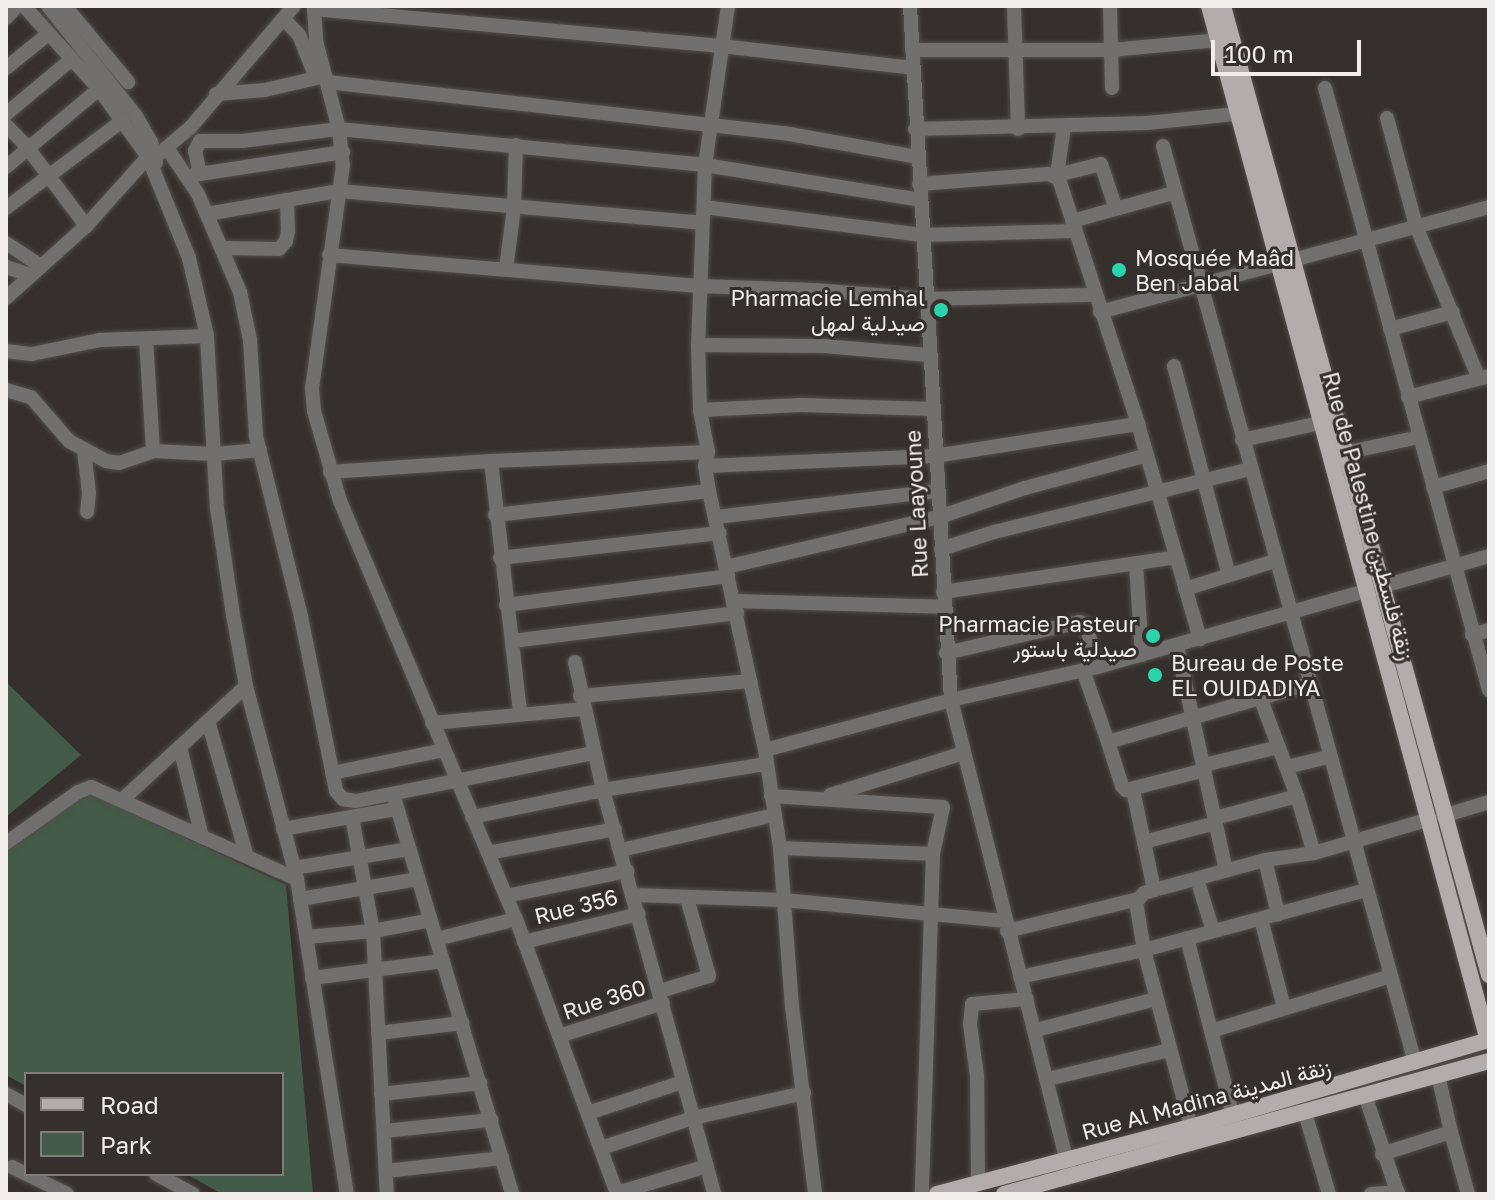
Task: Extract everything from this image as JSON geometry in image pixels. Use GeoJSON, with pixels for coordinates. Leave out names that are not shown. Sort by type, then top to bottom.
{"type":"FeatureCollection","features":[{"type":"Feature","properties":{"kind":"main road","name":"Rue de Palestine زنقة فلسطين"},"geometry":{"type":"LineString","coordinates":[[1209,6],[1245,113]]}},
{"type":"Feature","properties":{"kind":"main road","name":"Rue de Palestine زنقة فلسطين"},"geometry":{"type":"LineString","coordinates":[[1223,6],[1245,113],[1285,262],[1344,453],[1373,588]]}},
{"type":"Feature","properties":{"kind":"main road","name":"Rue de Palestine زنقة فلسطين"},"geometry":{"type":"LineString","coordinates":[[1285,262],[1320,423],[1373,588],[1436,817],[1488,1046]]}},
{"type":"Feature","properties":{"kind":"main road","name":"Rue de Palestine زنقة فلسطين"},"geometry":{"type":"LineString","coordinates":[[1436,817],[1489,975]]}},
{"type":"Feature","properties":{"kind":"main road","name":"Rue Al Madina زنقة المدينة"},"geometry":{"type":"LineString","coordinates":[[1004,1194],[1068,1168],[1191,1127],[1415,1063],[1488,1046]]}},
{"type":"Feature","properties":{"kind":"main road","name":"Rue Al Madina زنقة المدينة"},"geometry":{"type":"LineString","coordinates":[[937,1194],[1237,1132],[1438,1075],[1488,1046]]}},
{"type":"Feature","properties":{"kind":"street"},"geometry":{"type":"LineString","coordinates":[[6,18],[17,6]]}},
{"type":"Feature","properties":{"kind":"street"},"geometry":{"type":"LineString","coordinates":[[24,6],[156,158],[193,175],[343,152]]}},
{"type":"Feature","properties":{"kind":"street"},"geometry":{"type":"LineString","coordinates":[[48,6],[147,133],[189,258],[207,336],[217,508],[246,686],[300,899],[347,1194]]}},
{"type":"Feature","properties":{"kind":"street"},"geometry":{"type":"LineString","coordinates":[[65,6],[128,82]]}},
{"type":"Feature","properties":{"kind":"street"},"geometry":{"type":"LineString","coordinates":[[6,298],[190,128],[294,6]]}},
{"type":"Feature","properties":{"kind":"street"},"geometry":{"type":"LineString","coordinates":[[728,6],[705,165],[699,286],[700,410],[709,491],[750,681],[780,848],[815,1194]]}},
{"type":"Feature","properties":{"kind":"street","name":"Rue Laayoune"},"geometry":{"type":"LineString","coordinates":[[910,6],[951,700],[1006,926],[1036,1030],[1068,1168]]}},
{"type":"Feature","properties":{"kind":"street"},"geometry":{"type":"LineString","coordinates":[[1014,6],[1018,129]]}},
{"type":"Feature","properties":{"kind":"street"},"geometry":{"type":"LineString","coordinates":[[1110,6],[1112,88]]}},
{"type":"Feature","properties":{"kind":"street"},"geometry":{"type":"LineString","coordinates":[[323,79],[315,8],[721,46],[913,68]]}},
{"type":"Feature","properties":{"kind":"street"},"geometry":{"type":"LineString","coordinates":[[285,20],[299,35],[323,79],[343,152],[329,255],[326,307],[312,388],[330,472],[516,919],[617,1194],[707,1166]]}},
{"type":"Feature","properties":{"kind":"street"},"geometry":{"type":"LineString","coordinates":[[6,68],[47,35]]}},
{"type":"Feature","properties":{"kind":"street"},"geometry":{"type":"LineString","coordinates":[[912,50],[1111,50],[1218,40]]}},
{"type":"Feature","properties":{"kind":"street"},"geometry":{"type":"LineString","coordinates":[[6,114],[72,59]]}},
{"type":"Feature","properties":{"kind":"street"},"geometry":{"type":"LineString","coordinates":[[216,94],[265,90],[323,79],[784,133],[917,157]]}},
{"type":"Feature","properties":{"kind":"street"},"geometry":{"type":"LineString","coordinates":[[1325,88],[1489,690]]}},
{"type":"Feature","properties":{"kind":"street"},"geometry":{"type":"LineString","coordinates":[[6,167],[99,89]]}},
{"type":"Feature","properties":{"kind":"street"},"geometry":{"type":"LineString","coordinates":[[915,129],[1064,127],[1245,113]]}},
{"type":"Feature","properties":{"kind":"street"},"geometry":{"type":"LineString","coordinates":[[1387,118],[1416,226],[1484,377],[1408,397]]}},
{"type":"Feature","properties":{"kind":"street"},"geometry":{"type":"LineString","coordinates":[[6,208],[123,120]]}},
{"type":"Feature","properties":{"kind":"street"},"geometry":{"type":"LineString","coordinates":[[6,125],[51,177],[86,226]]}},
{"type":"Feature","properties":{"kind":"street"},"geometry":{"type":"LineString","coordinates":[[1064,127],[1057,175],[1138,424],[1200,639]]}},
{"type":"Feature","properties":{"kind":"street"},"geometry":{"type":"LineString","coordinates":[[190,128],[200,141]]}},
{"type":"Feature","properties":{"kind":"street"},"geometry":{"type":"LineString","coordinates":[[200,141],[242,141],[339,129],[705,165],[919,192],[1057,175],[1101,164],[1116,209]]}},
{"type":"Feature","properties":{"kind":"street"},"geometry":{"type":"LineString","coordinates":[[200,141],[195,151],[193,175],[240,292],[250,340],[260,450],[301,617],[336,791],[349,801],[594,753]]}},
{"type":"Feature","properties":{"kind":"street"},"geometry":{"type":"LineString","coordinates":[[506,269],[514,207],[516,145]]}},
{"type":"Feature","properties":{"kind":"street"},"geometry":{"type":"LineString","coordinates":[[1163,146],[1328,757],[1415,1063]]}},
{"type":"Feature","properties":{"kind":"street"},"geometry":{"type":"LineString","coordinates":[[207,214],[339,191],[702,223]]}},
{"type":"Feature","properties":{"kind":"street"},"geometry":{"type":"LineString","coordinates":[[704,207],[922,235],[1074,226],[1116,209],[1174,193]]}},
{"type":"Feature","properties":{"kind":"street"},"geometry":{"type":"LineString","coordinates":[[222,248],[279,249],[286,241],[287,200]]}},
{"type":"Feature","properties":{"kind":"street"},"geometry":{"type":"LineString","coordinates":[[1100,312],[1489,207]]}},
{"type":"Feature","properties":{"kind":"street"},"geometry":{"type":"LineString","coordinates":[[6,243],[36,270]]}},
{"type":"Feature","properties":{"kind":"street"},"geometry":{"type":"LineString","coordinates":[[329,255],[699,286],[815,290],[926,299],[1095,295]]}},
{"type":"Feature","properties":{"kind":"street"},"geometry":{"type":"LineString","coordinates":[[6,267],[36,270]]}},
{"type":"Feature","properties":{"kind":"street"},"geometry":{"type":"LineString","coordinates":[[1390,329],[1453,312]]}},
{"type":"Feature","properties":{"kind":"street"},"geometry":{"type":"LineString","coordinates":[[6,351],[32,354],[100,340],[207,336]]}},
{"type":"Feature","properties":{"kind":"street"},"geometry":{"type":"LineString","coordinates":[[146,339],[153,451]]}},
{"type":"Feature","properties":{"kind":"street"},"geometry":{"type":"LineString","coordinates":[[698,345],[824,346],[929,355]]}},
{"type":"Feature","properties":{"kind":"street"},"geometry":{"type":"LineString","coordinates":[[1174,366],[1229,575]]}},
{"type":"Feature","properties":{"kind":"street"},"geometry":{"type":"LineString","coordinates":[[6,390],[31,397],[61,433],[84,450],[119,463],[153,451],[214,454],[260,450]]}},
{"type":"Feature","properties":{"kind":"street"},"geometry":{"type":"LineString","coordinates":[[700,410],[801,405],[933,409]]}},
{"type":"Feature","properties":{"kind":"street"},"geometry":{"type":"LineString","coordinates":[[1242,440],[1320,423]]}},
{"type":"Feature","properties":{"kind":"street"},"geometry":{"type":"LineString","coordinates":[[330,472],[491,461],[935,456],[1138,424]]}},
{"type":"Feature","properties":{"kind":"street"},"geometry":{"type":"LineString","coordinates":[[1344,453],[1419,437]]}},
{"type":"Feature","properties":{"kind":"street"},"geometry":{"type":"LineString","coordinates":[[84,450],[89,493],[87,512]]}},
{"type":"Feature","properties":{"kind":"street"},"geometry":{"type":"LineString","coordinates":[[506,605],[727,571],[939,517],[1025,488],[1147,455]]}},
{"type":"Feature","properties":{"kind":"street"},"geometry":{"type":"LineString","coordinates":[[491,461],[520,713]]}},
{"type":"Feature","properties":{"kind":"street"},"geometry":{"type":"LineString","coordinates":[[941,549],[994,532],[1250,469]]}},
{"type":"Feature","properties":{"kind":"street"},"geometry":{"type":"LineString","coordinates":[[1433,487],[1489,471]]}},
{"type":"Feature","properties":{"kind":"street"},"geometry":{"type":"LineString","coordinates":[[495,515],[709,491]]}},
{"type":"Feature","properties":{"kind":"street"},"geometry":{"type":"LineString","coordinates":[[716,517],[938,491]]}},
{"type":"Feature","properties":{"kind":"street"},"geometry":{"type":"LineString","coordinates":[[500,558],[720,533]]}},
{"type":"Feature","properties":{"kind":"street"},"geometry":{"type":"LineString","coordinates":[[472,817],[765,757],[951,700],[1177,646],[1489,556]]}},
{"type":"Feature","properties":{"kind":"street"},"geometry":{"type":"LineString","coordinates":[[512,641],[735,607],[944,599],[1176,557]]}},
{"type":"Feature","properties":{"kind":"street"},"geometry":{"type":"LineString","coordinates":[[1185,589],[1275,561]]}},
{"type":"Feature","properties":{"kind":"street"},"geometry":{"type":"LineString","coordinates":[[1136,563],[1142,655]]}},
{"type":"Feature","properties":{"kind":"street"},"geometry":{"type":"LineString","coordinates":[[946,653],[1079,622],[1086,624],[1090,669],[1108,742],[1122,786],[1133,790],[1279,747]]}},
{"type":"Feature","properties":{"kind":"street"},"geometry":{"type":"LineString","coordinates":[[1472,635],[1489,630]]}},
{"type":"Feature","properties":{"kind":"street"},"geometry":{"type":"LineString","coordinates":[[1177,646],[1226,871]]}},
{"type":"Feature","properties":{"kind":"street"},"geometry":{"type":"LineString","coordinates":[[575,662],[603,790],[714,1194]]}},
{"type":"Feature","properties":{"kind":"street"},"geometry":{"type":"LineString","coordinates":[[432,723],[750,681]]}},
{"type":"Feature","properties":{"kind":"street"},"geometry":{"type":"LineString","coordinates":[[1108,742],[1309,684]]}},
{"type":"Feature","properties":{"kind":"street"},"geometry":{"type":"LineString","coordinates":[[122,800],[246,686]]}},
{"type":"Feature","properties":{"kind":"street"},"geometry":{"type":"LineString","coordinates":[[1260,697],[1287,767],[1314,853]]}},
{"type":"Feature","properties":{"kind":"street"},"geometry":{"type":"LineString","coordinates":[[208,721],[247,857]]}},
{"type":"Feature","properties":{"kind":"street"},"geometry":{"type":"LineString","coordinates":[[180,747],[202,837]]}},
{"type":"Feature","properties":{"kind":"street"},"geometry":{"type":"LineString","coordinates":[[332,773],[444,750]]}},
{"type":"Feature","properties":{"kind":"street"},"geometry":{"type":"LineString","coordinates":[[820,799],[963,753]]}},
{"type":"Feature","properties":{"kind":"street"},"geometry":{"type":"LineString","coordinates":[[1287,767],[1328,757]]}},
{"type":"Feature","properties":{"kind":"street"},"geometry":{"type":"LineString","coordinates":[[6,843],[84,788],[91,787],[247,857],[295,874],[359,857],[409,849]]}},
{"type":"Feature","properties":{"kind":"street"},"geometry":{"type":"LineString","coordinates":[[1133,790],[1154,890]]}},
{"type":"Feature","properties":{"kind":"street"},"geometry":{"type":"LineString","coordinates":[[393,794],[512,1194]]}},
{"type":"Feature","properties":{"kind":"street"},"geometry":{"type":"LineString","coordinates":[[771,796],[941,805],[944,811],[933,854],[922,1194]]}},
{"type":"Feature","properties":{"kind":"street"},"geometry":{"type":"LineString","coordinates":[[1144,842],[1297,796]]}},
{"type":"Feature","properties":{"kind":"street"},"geometry":{"type":"LineString","coordinates":[[634,895],[783,900],[1006,926],[1138,899],[1154,890],[1265,860],[1314,853],[1489,802]]}},
{"type":"Feature","properties":{"kind":"street"},"geometry":{"type":"LineString","coordinates":[[283,829],[397,809]]}},
{"type":"Feature","properties":{"kind":"street"},"geometry":{"type":"LineString","coordinates":[[621,850],[774,815]]}},
{"type":"Feature","properties":{"kind":"street"},"geometry":{"type":"LineString","coordinates":[[352,817],[373,931],[387,1194]]}},
{"type":"Feature","properties":{"kind":"street"},"geometry":{"type":"LineString","coordinates":[[488,853],[615,829]]}},
{"type":"Feature","properties":{"kind":"street"},"geometry":{"type":"LineString","coordinates":[[780,848],[933,854]]}},
{"type":"Feature","properties":{"kind":"street"},"geometry":{"type":"LineString","coordinates":[[1265,860],[1278,914]]}},
{"type":"Feature","properties":{"kind":"street"},"geometry":{"type":"LineString","coordinates":[[506,896],[627,871]]}},
{"type":"Feature","properties":{"kind":"street"},"geometry":{"type":"LineString","coordinates":[[300,899],[418,879]]}},
{"type":"Feature","properties":{"kind":"street"},"geometry":{"type":"LineString","coordinates":[[1197,879],[1213,931]]}},
{"type":"Feature","properties":{"kind":"street"},"geometry":{"type":"LineString","coordinates":[[1020,977],[1144,950],[1366,890]]}},
{"type":"Feature","properties":{"kind":"street","name":"Rue 360"},"geometry":{"type":"LineString","coordinates":[[559,1036],[709,976],[687,898]]}},
{"type":"Feature","properties":{"kind":"street"},"geometry":{"type":"LineString","coordinates":[[1138,899],[1144,950],[1191,1127]]}},
{"type":"Feature","properties":{"kind":"street","name":"Rue 356"},"geometry":{"type":"LineString","coordinates":[[524,942],[639,914]]}},
{"type":"Feature","properties":{"kind":"street"},"geometry":{"type":"LineString","coordinates":[[437,939],[516,919]]}},
{"type":"Feature","properties":{"kind":"street"},"geometry":{"type":"LineString","coordinates":[[1261,919],[1284,1008]]}},
{"type":"Feature","properties":{"kind":"street"},"geometry":{"type":"LineString","coordinates":[[306,937],[373,931],[431,920]]}},
{"type":"Feature","properties":{"kind":"street"},"geometry":{"type":"LineString","coordinates":[[1187,938],[1237,1132]]}},
{"type":"Feature","properties":{"kind":"street"},"geometry":{"type":"LineString","coordinates":[[312,978],[443,961]]}},
{"type":"Feature","properties":{"kind":"street"},"geometry":{"type":"LineString","coordinates":[[1211,1031],[1391,976]]}},
{"type":"Feature","properties":{"kind":"street"},"geometry":{"type":"LineString","coordinates":[[978,1184],[977,1076],[970,1024],[972,1004],[1027,999]]}},
{"type":"Feature","properties":{"kind":"street"},"geometry":{"type":"LineString","coordinates":[[1036,1030],[1156,999]]}},
{"type":"Feature","properties":{"kind":"street"},"geometry":{"type":"LineString","coordinates":[[378,1033],[462,1023]]}},
{"type":"Feature","properties":{"kind":"street"},"geometry":{"type":"LineString","coordinates":[[1048,1079],[1170,1050]]}},
{"type":"Feature","properties":{"kind":"street"},"geometry":{"type":"LineString","coordinates":[[1438,1075],[1468,1194]]}},
{"type":"Feature","properties":{"kind":"street"},"geometry":{"type":"LineString","coordinates":[[588,1113],[683,1082]]}},
{"type":"Feature","properties":{"kind":"street"},"geometry":{"type":"LineString","coordinates":[[381,1094],[480,1083]]}},
{"type":"Feature","properties":{"kind":"street"},"geometry":{"type":"LineString","coordinates":[[601,1148],[693,1118],[804,1093]]}},
{"type":"Feature","properties":{"kind":"street"},"geometry":{"type":"LineString","coordinates":[[1365,1095],[1382,1154],[1398,1193],[1371,1194]]}},
{"type":"Feature","properties":{"kind":"street"},"geometry":{"type":"LineString","coordinates":[[1305,1113],[1329,1194]]}},
{"type":"Feature","properties":{"kind":"street"},"geometry":{"type":"LineString","coordinates":[[384,1131],[491,1120]]}},
{"type":"Feature","properties":{"kind":"street"},"geometry":{"type":"LineString","coordinates":[[1382,1154],[1451,1132]]}},
{"type":"Feature","properties":{"kind":"street"},"geometry":{"type":"LineString","coordinates":[[386,1171],[502,1158]]}},
{"type":"Feature","properties":{"kind":"street"},"geometry":{"type":"LineString","coordinates":[[12,1167],[24,1171]]}},
{"type":"Feature","properties":{"kind":"street"},"geometry":{"type":"LineString","coordinates":[[53,1180],[67,1194]]}},
{"type":"Feature","properties":{"kind":"street"},"geometry":{"type":"LineString","coordinates":[[170,1188],[193,1194]]}},
{"type":"Feature","properties":{"kind":"green space"},"geometry":{"type":"Polygon","coordinates":[[[6,682],[81,755],[6,817],[6,682]]]}},
{"type":"Feature","properties":{"kind":"green space"},"geometry":{"type":"Polygon","coordinates":[[[85,791],[286,885],[313,1194],[222,1194],[190,1176],[284,1176],[284,1072],[24,1072],[24,1085],[6,1075],[6,850],[85,791]]]}},
{"type":"Feature","properties":{"kind":"place","name":"Mosquée Maâd Ben Jabal"},"geometry":{"type":"Point","coordinates":[1119,270]}},
{"type":"Feature","properties":{"kind":"place","name":"Pharmacie Lemhal صيدلية لمهل"},"geometry":{"type":"Point","coordinates":[941,310]}},
{"type":"Feature","properties":{"kind":"place","name":"Pharmacie Pasteur صيدلية باستور"},"geometry":{"type":"Point","coordinates":[1153,636]}},
{"type":"Feature","properties":{"kind":"place","name":"Bureau de Poste EL OUIDADIYA"},"geometry":{"type":"Point","coordinates":[1155,675]}}]}
